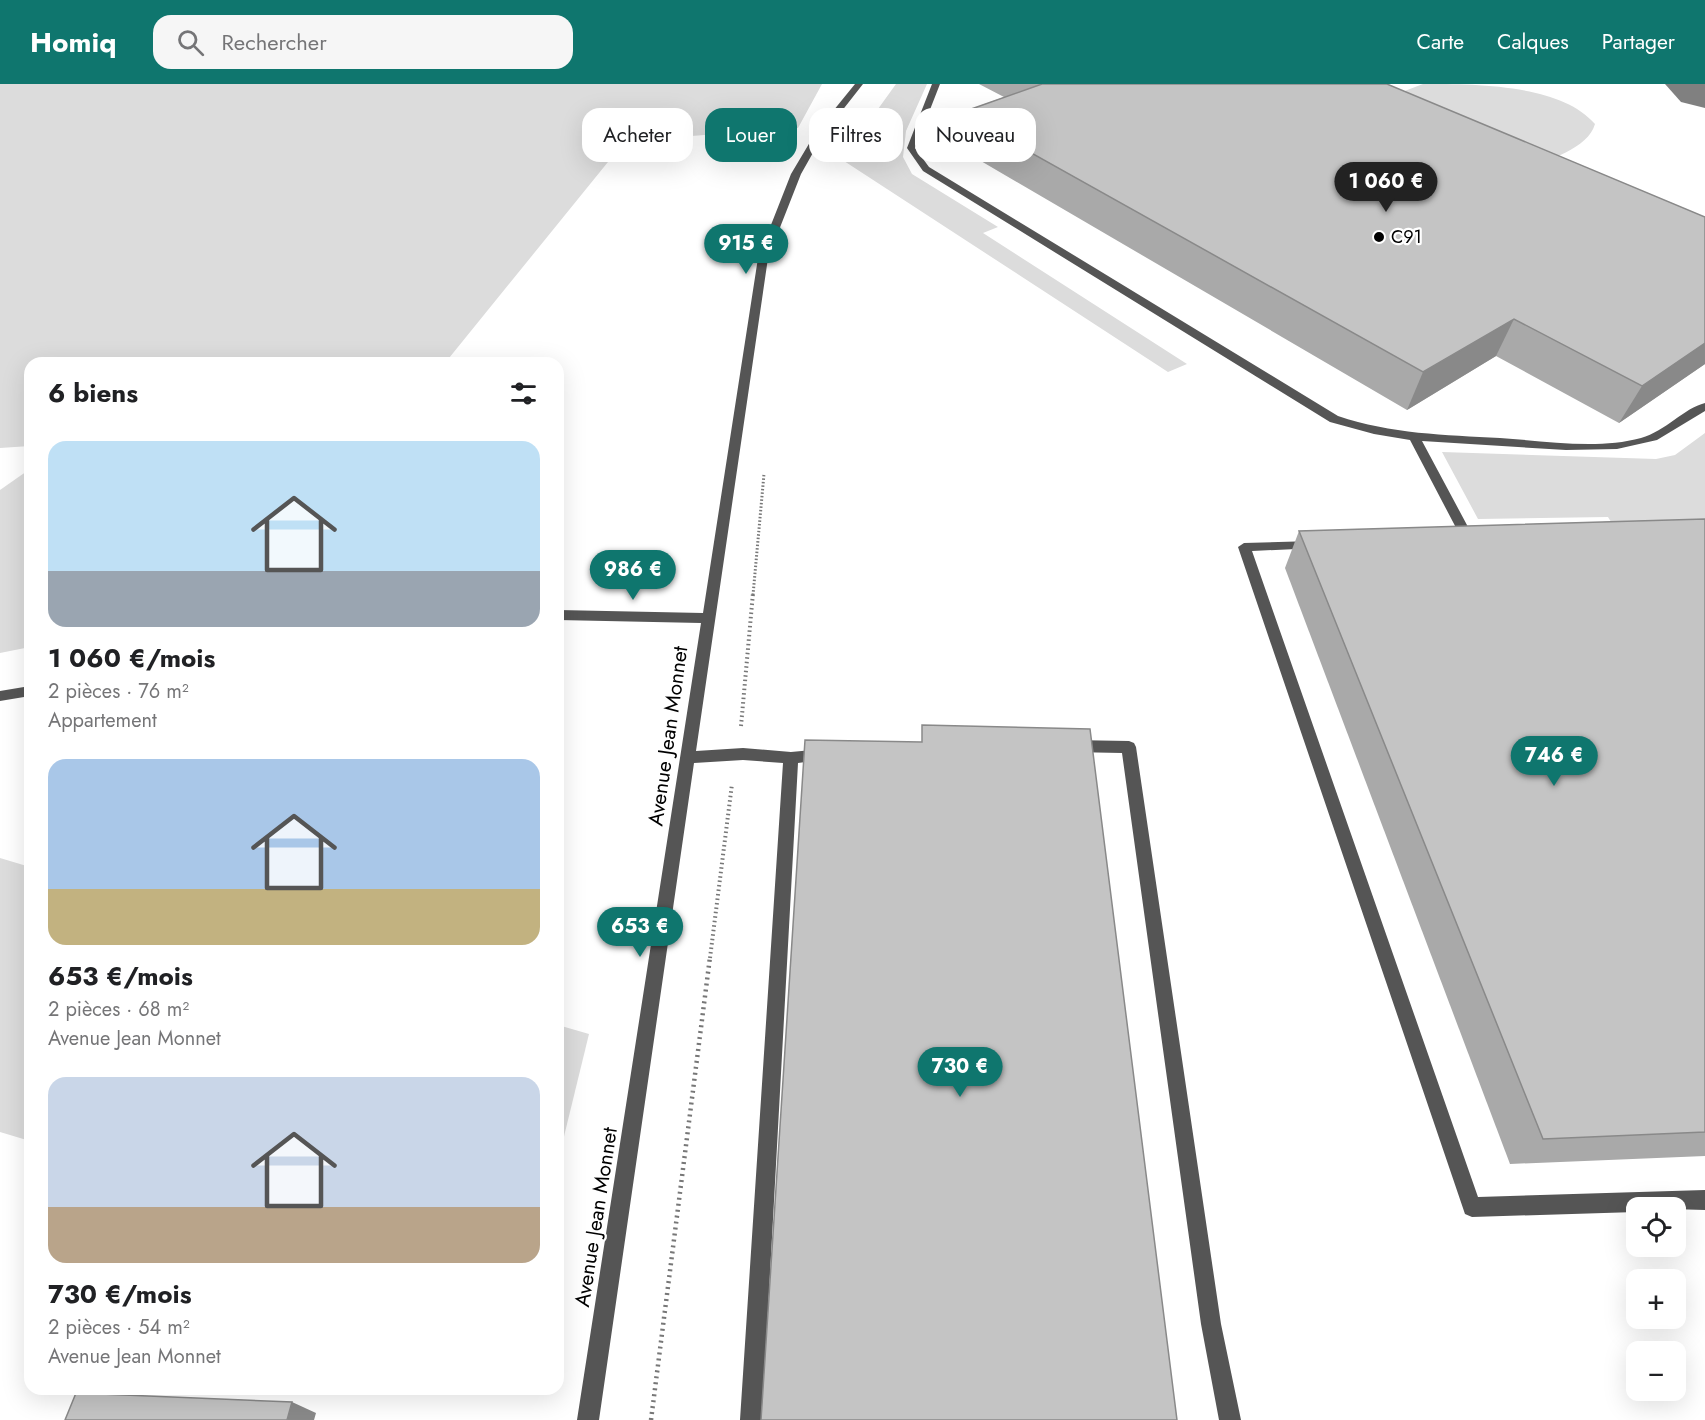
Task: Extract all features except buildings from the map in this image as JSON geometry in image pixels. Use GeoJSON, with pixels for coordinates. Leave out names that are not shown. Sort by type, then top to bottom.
{"type":"FeatureCollection","features":[{"type":"Feature","properties":{"kind":"street","name":"Avenue Jean Monnet"},"geometry":{"type":"LineString","coordinates":[[588,1420],[763,258],[796,174],[819,134],[859,84]]}},
{"type":"Feature","properties":{"kind":"street"},"geometry":{"type":"LineString","coordinates":[[936,84],[911,148],[926,169],[1334,419],[1362,430],[1414,437],[1562,446],[1633,443],[1665,434],[1705,406]]}},
{"type":"Feature","properties":{"kind":"street"},"geometry":{"type":"LineString","coordinates":[[1414,437],[1477,540],[1445,540]]}},
{"type":"Feature","properties":{"kind":"street"},"geometry":{"type":"LineString","coordinates":[[1327,544],[1244,547],[1472,1207],[1705,1200]]}},
{"type":"Feature","properties":{"kind":"street"},"geometry":{"type":"LineString","coordinates":[[564,615],[708,618]]}},
{"type":"Feature","properties":{"kind":"street"},"geometry":{"type":"LineString","coordinates":[[0,696],[24,692]]}},
{"type":"Feature","properties":{"kind":"street"},"geometry":{"type":"LineString","coordinates":[[1049,745],[1129,747],[1211,1324],[1230,1420]]}},
{"type":"Feature","properties":{"kind":"street"},"geometry":{"type":"LineString","coordinates":[[687,758],[743,754],[791,758],[837,753]]}},
{"type":"Feature","properties":{"kind":"street"},"geometry":{"type":"LineString","coordinates":[[751,1420],[791,758]]}},
{"type":"Feature","properties":{"kind":"shaded area"},"geometry":{"type":"Polygon","coordinates":[[[0,84],[822,84],[798,128],[797,108],[705,108],[705,135],[693,136],[693,108],[582,108],[582,162],[608,162],[450,357],[24,357],[24,446],[0,448],[0,84]]]}},
{"type":"Feature","properties":{"kind":"shaded area"},"geometry":{"type":"Polygon","coordinates":[[[896,84],[927,84],[906,131],[903,157],[903,108],[879,108],[896,84]]]}},
{"type":"Feature","properties":{"kind":"shaded area"},"geometry":{"type":"Polygon","coordinates":[[[1423,84],[1491,86],[1539,94],[1561,101],[1580,111],[1595,124],[1591,133],[1576,147],[1526,169],[1373,103],[1423,84]]]}},
{"type":"Feature","properties":{"kind":"shaded area"},"geometry":{"type":"Polygon","coordinates":[[[903,157],[912,174],[998,227],[983,233],[1187,364],[1168,372],[846,162],[903,162],[903,157]]]}},
{"type":"Feature","properties":{"kind":"shaded area"},"geometry":{"type":"Polygon","coordinates":[[[1705,433],[1705,556],[1633,558],[1608,517],[1478,519],[1442,452],[1656,459],[1675,455],[1705,433]]]}},
{"type":"Feature","properties":{"kind":"shaded area"},"geometry":{"type":"Polygon","coordinates":[[[24,473],[24,648],[0,653],[0,490],[24,473]]]}},
{"type":"Feature","properties":{"kind":"shaded area"},"geometry":{"type":"Polygon","coordinates":[[[0,858],[24,865],[24,1139],[0,1132],[0,858]]]}},
{"type":"Feature","properties":{"kind":"shaded area"},"geometry":{"type":"Polygon","coordinates":[[[564,1027],[589,1034],[564,1136],[564,1027]]]}},
{"type":"Feature","properties":{"kind":"taxiway"},"geometry":{"type":"LineString","coordinates":[[1699,84],[1705,88]]}},
{"type":"Feature","properties":{"kind":"place","name":"C91"},"geometry":{"type":"Point","coordinates":[1379,237]}}]}
